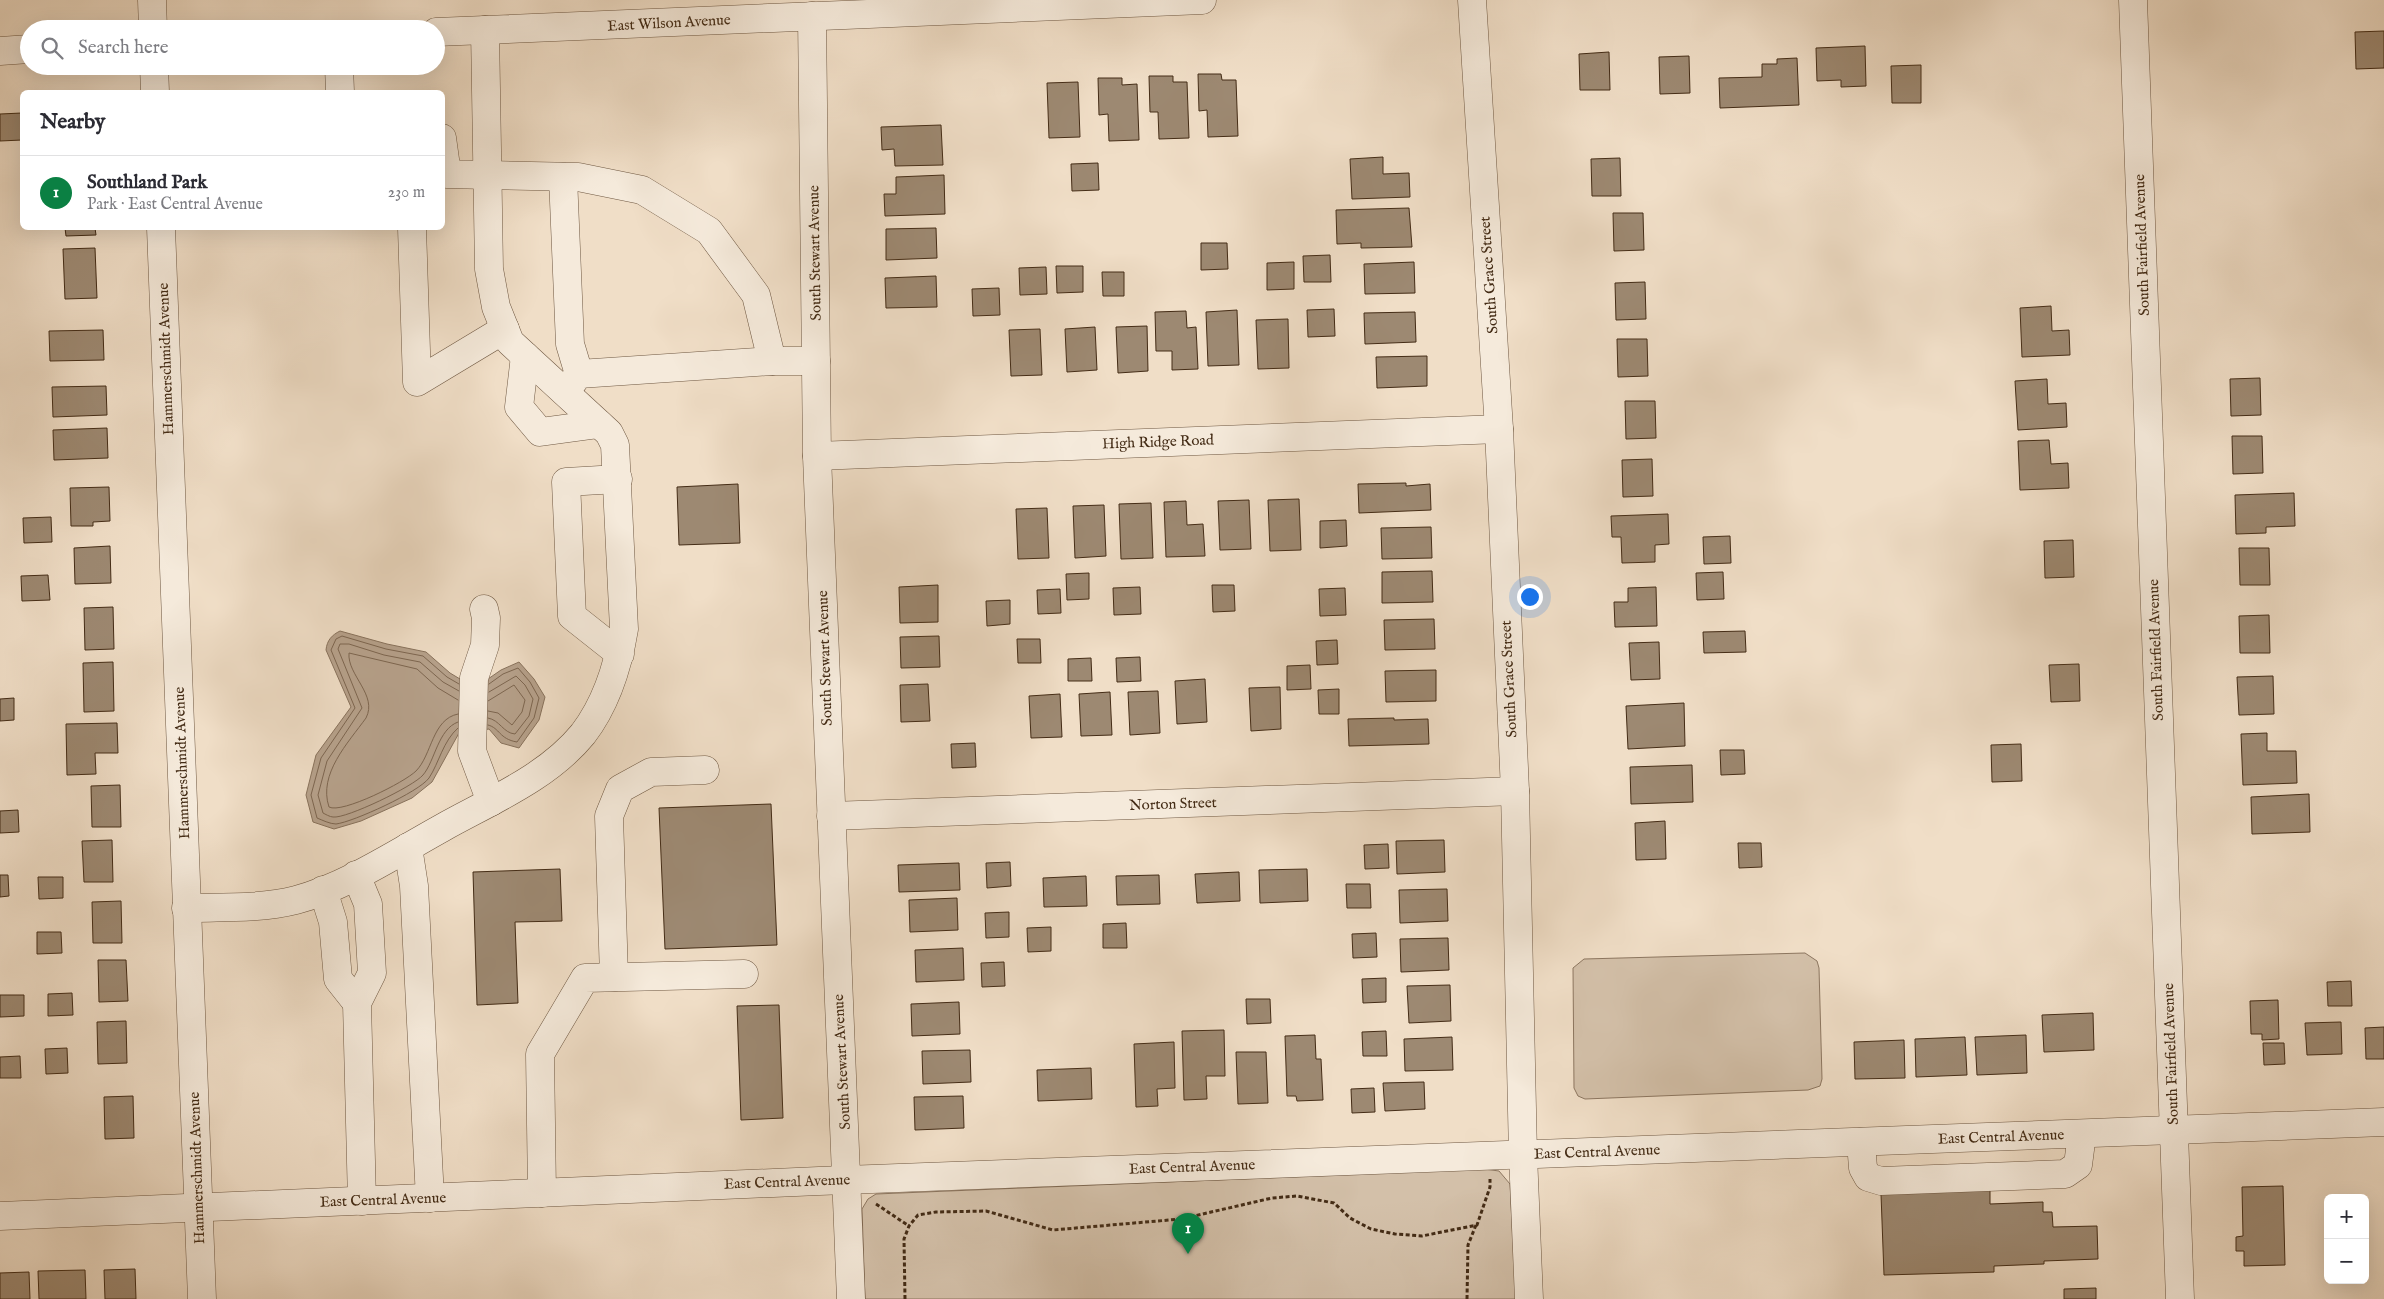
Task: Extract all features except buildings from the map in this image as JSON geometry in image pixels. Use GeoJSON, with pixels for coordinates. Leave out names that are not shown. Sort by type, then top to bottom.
{"type":"FeatureCollection","features":[{"type":"Feature","properties":{"kind":"street"},"geometry":{"type":"LineString","coordinates":[[152,0],[153,20]]}},
{"type":"Feature","properties":{"kind":"street","name":"East Wilson Avenue"},"geometry":{"type":"LineString","coordinates":[[445,32],[485,30],[692,11],[812,16],[1071,3],[1202,0]]}},
{"type":"Feature","properties":{"kind":"street","name":"South Grace Street"},"geometry":{"type":"LineString","coordinates":[[1472,0],[1499,429],[1515,791],[1523,1155],[1529,1299]]}},
{"type":"Feature","properties":{"kind":"street","name":"South Fairfield Avenue"},"geometry":{"type":"LineString","coordinates":[[2133,0],[2180,1299]]}},
{"type":"Feature","properties":{"kind":"street","name":"South Stewart Avenue"},"geometry":{"type":"LineString","coordinates":[[812,16],[817,456],[831,816],[856,1179],[851,1299]]}},
{"type":"Feature","properties":{"kind":"street"},"geometry":{"type":"LineString","coordinates":[[186,908],[279,903],[323,890],[356,875],[491,802],[540,773],[563,755],[582,734],[598,710],[610,684],[620,654],[624,629],[616,446],[609,433],[599,424],[572,383],[525,356],[510,342],[496,307],[489,269],[485,30]]}},
{"type":"Feature","properties":{"kind":"street"},"geometry":{"type":"LineString","coordinates":[[0,50],[20,50]]}},
{"type":"Feature","properties":{"kind":"street"},"geometry":{"type":"LineString","coordinates":[[154,75],[155,90]]}},
{"type":"Feature","properties":{"kind":"street"},"geometry":{"type":"LineString","coordinates":[[339,75],[340,90]]}},
{"type":"Feature","properties":{"kind":"street"},"geometry":{"type":"LineString","coordinates":[[445,174],[486,173],[578,177],[642,190],[709,231],[756,295],[772,361]]}},
{"type":"Feature","properties":{"kind":"street"},"geometry":{"type":"LineString","coordinates":[[563,177],[572,383]]}},
{"type":"Feature","properties":{"kind":"street","name":"Hammerschmidt Avenue"},"geometry":{"type":"LineString","coordinates":[[161,230],[202,1299]]}},
{"type":"Feature","properties":{"kind":"street"},"geometry":{"type":"LineString","coordinates":[[412,230],[418,382],[505,329]]}},
{"type":"Feature","properties":{"kind":"street"},"geometry":{"type":"LineString","coordinates":[[525,356],[520,407],[540,432],[599,424]]}},
{"type":"Feature","properties":{"kind":"street"},"geometry":{"type":"LineString","coordinates":[[572,383],[772,361],[816,361]]}},
{"type":"Feature","properties":{"kind":"street","name":"High Ridge Road"},"geometry":{"type":"LineString","coordinates":[[817,456],[1499,429]]}},
{"type":"Feature","properties":{"kind":"street"},"geometry":{"type":"LineString","coordinates":[[618,479],[566,482],[572,616],[620,654]]}},
{"type":"Feature","properties":{"kind":"street"},"geometry":{"type":"LineString","coordinates":[[484,609],[486,618],[485,645],[474,678],[472,752],[491,802]]}},
{"type":"Feature","properties":{"kind":"street"},"geometry":{"type":"LineString","coordinates":[[614,977],[609,816],[620,789],[651,772],[705,770]]}},
{"type":"Feature","properties":{"kind":"street","name":"Norton Street"},"geometry":{"type":"LineString","coordinates":[[831,816],[1515,791]]}},
{"type":"Feature","properties":{"kind":"street"},"geometry":{"type":"LineString","coordinates":[[408,847],[414,886],[430,1198]]}},
{"type":"Feature","properties":{"kind":"street"},"geometry":{"type":"LineString","coordinates":[[356,875],[368,904],[372,973],[357,1003],[362,1202]]}},
{"type":"Feature","properties":{"kind":"street"},"geometry":{"type":"LineString","coordinates":[[323,890],[333,922],[338,979],[357,1003]]}},
{"type":"Feature","properties":{"kind":"street"},"geometry":{"type":"LineString","coordinates":[[542,1193],[540,1054],[585,978],[744,974]]}},
{"type":"Feature","properties":{"kind":"street","name":"East Central Avenue"},"geometry":{"type":"LineString","coordinates":[[0,1216],[198,1206],[362,1202],[856,1179],[2384,1122]]}},
{"type":"Feature","properties":{"kind":"street"},"geometry":{"type":"LineString","coordinates":[[1861,1142],[1863,1168],[1868,1177],[1881,1180],[2065,1174],[2078,1165],[2082,1134]]}},
{"type":"Feature","properties":{"kind":"path"},"geometry":{"type":"LineString","coordinates":[[1468,1299],[1468,1245],[1490,1187],[1492,1156]]}},
{"type":"Feature","properties":{"kind":"path"},"geometry":{"type":"LineString","coordinates":[[856,1179],[868,1199],[909,1226]]}},
{"type":"Feature","properties":{"kind":"path"},"geometry":{"type":"LineString","coordinates":[[906,1299],[904,1239],[909,1226],[918,1215],[936,1212],[986,1211],[1053,1230],[1181,1219],[1272,1198],[1297,1196],[1334,1203],[1350,1218],[1371,1228],[1395,1234],[1422,1236],[1476,1224]]}},
{"type":"Feature","properties":{"kind":"shaded area"},"geometry":{"type":"Polygon","coordinates":[[[1805,953],[1817,961],[1819,968],[1822,1079],[1820,1086],[1808,1090],[1585,1099],[1578,1096],[1574,1088],[1573,968],[1584,959],[1805,953]]]}},
{"type":"Feature","properties":{"kind":"shaded area"},"geometry":{"type":"Polygon","coordinates":[[[1484,1169],[1499,1171],[1510,1184],[1516,1299],[865,1299],[862,1209],[868,1199],[876,1194],[1484,1169]]]}},
{"type":"Feature","properties":{"kind":"water"},"geometry":{"type":"Polygon","coordinates":[[[340,631],[426,652],[450,673],[475,688],[501,670],[519,662],[534,679],[545,697],[539,720],[519,748],[501,743],[489,729],[459,733],[432,782],[412,798],[361,821],[334,829],[313,822],[306,795],[316,755],[351,707],[326,650],[330,638],[340,631]]]}},
{"type":"Feature","properties":{"kind":"place","name":"Southland Park"},"geometry":{"type":"Point","coordinates":[1188,1254]}}]}
